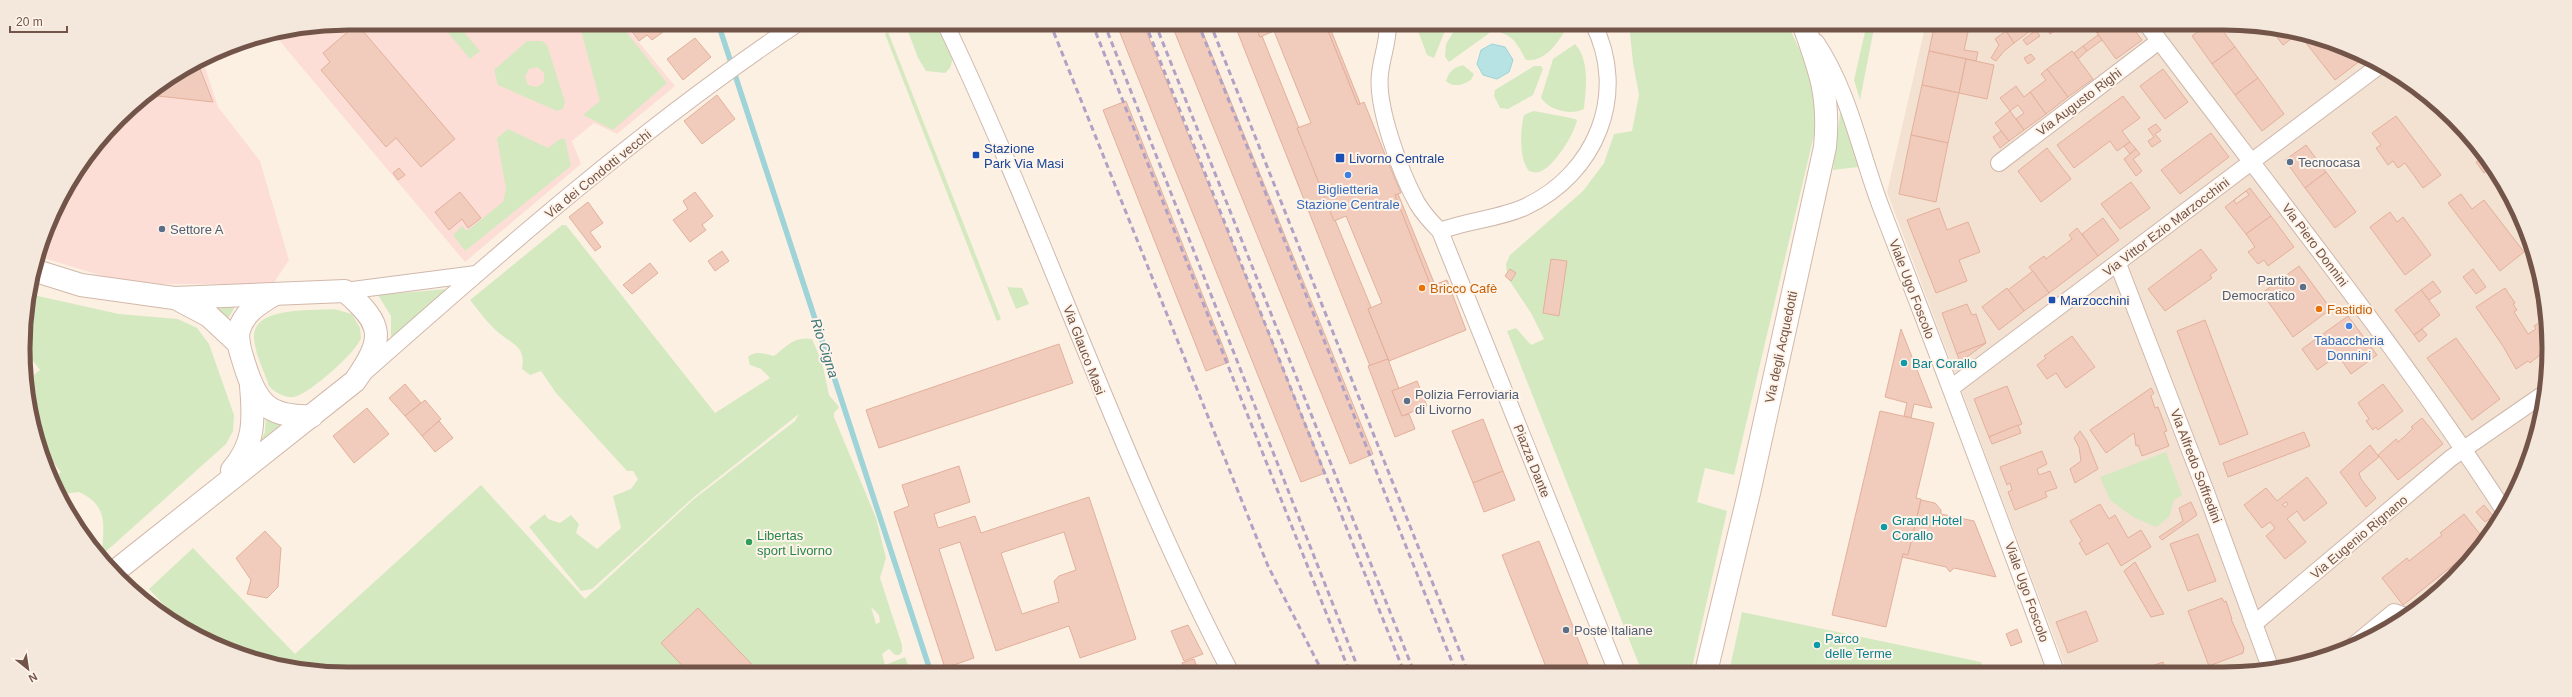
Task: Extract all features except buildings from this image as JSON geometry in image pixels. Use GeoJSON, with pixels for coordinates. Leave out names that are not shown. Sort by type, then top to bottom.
{"type":"FeatureCollection","features":[{"type":"Feature","properties":{"kind":"street","name":"Via dei Condotti vecchi"},"geometry":{"type":"LineString","coordinates":[[355,381],[476,274],[609,163],[744,59],[788,30]]}},
{"type":"Feature","properties":{"kind":"street","name":"Via Glauco Masi"},"geometry":{"type":"LineString","coordinates":[[948,30],[999,142],[1126,450],[1196,606],[1228,667]]}},
{"type":"Feature","properties":{"kind":"street","name":"Piazza Dante"},"geometry":{"type":"LineString","coordinates":[[1388,30],[1389,37],[1380,74],[1380,93],[1398,158],[1417,204],[1440,231],[1615,667]]}},
{"type":"Feature","properties":{"kind":"street"},"geometry":{"type":"LineString","coordinates":[[1440,231],[1465,223],[1511,213],[1542,198],[1560,185],[1586,158],[1600,131],[1608,86],[1606,56],[1596,30]]}},
{"type":"Feature","properties":{"kind":"street","name":"Via degli Acquedotti"},"geometry":{"type":"LineString","coordinates":[[1707,667],[1749,494],[1825,147],[1827,112],[1823,80],[1805,30]]}},
{"type":"Feature","properties":{"kind":"street","name":"Viale Ugo Foscolo"},"geometry":{"type":"LineString","coordinates":[[1808,30],[1826,57],[1841,88],[1881,208],[1951,388],[2054,667]]}},
{"type":"Feature","properties":{"kind":"street","name":"Via Piero Donnini"},"geometry":{"type":"LineString","coordinates":[[2151,30],[2372,320],[2464,449],[2501,505]]}},
{"type":"Feature","properties":{"kind":"street","name":"Via Augusto Righi"},"geometry":{"type":"LineString","coordinates":[[1999,163],[2159,41]]}},
{"type":"Feature","properties":{"kind":"street","name":"Via Vittor Ezio Marzocchini"},"geometry":{"type":"LineString","coordinates":[[1951,388],[2118,264],[2375,69]]}},
{"type":"Feature","properties":{"kind":"street"},"geometry":{"type":"LineString","coordinates":[[1448,250],[1465,223]]}},
{"type":"Feature","properties":{"kind":"street","name":"Via Alfredo Soffredini"},"geometry":{"type":"LineString","coordinates":[[2118,264],[2269,663]]}},
{"type":"Feature","properties":{"kind":"street"},"geometry":{"type":"LineString","coordinates":[[39,272],[81,285],[174,298],[346,291],[476,274]]}},
{"type":"Feature","properties":{"kind":"street"},"geometry":{"type":"LineString","coordinates":[[118,569],[355,381],[374,350],[375,324],[361,304],[346,291]]}},
{"type":"Feature","properties":{"kind":"street"},"geometry":{"type":"LineString","coordinates":[[275,294],[256,305],[245,318],[238,331],[239,344],[251,385],[259,400],[268,408],[294,417],[312,416]]}},
{"type":"Feature","properties":{"kind":"street"},"geometry":{"type":"LineString","coordinates":[[174,298],[209,316],[239,344]]}},
{"type":"Feature","properties":{"kind":"street"},"geometry":{"type":"LineString","coordinates":[[212,493],[236,466],[248,446],[253,424],[251,385]]}},
{"type":"Feature","properties":{"kind":"street","name":"Via Eugenio Rignano"},"geometry":{"type":"LineString","coordinates":[[2254,624],[2464,449],[2538,398]]}},
{"type":"Feature","properties":{"kind":"street"},"geometry":{"type":"LineString","coordinates":[[2373,629],[2394,612],[2399,614]]}},
{"type":"Feature","properties":{"kind":"shaded area"},"geometry":{"type":"Polygon","coordinates":[[[348,30],[629,30],[675,86],[617,134],[594,123],[572,141],[581,164],[465,262],[277,38],[307,33],[348,30]]]}},
{"type":"Feature","properties":{"kind":"shaded area"},"geometry":{"type":"Polygon","coordinates":[[[1924,30],[2244,31],[2286,36],[2345,54],[2383,73],[2400,84],[2434,109],[2449,123],[2463,138],[2488,172],[2499,189],[2518,227],[2536,286],[2542,348],[2536,411],[2518,470],[2499,508],[2488,525],[2463,559],[2449,574],[2434,588],[2400,613],[2383,624],[2345,643],[2286,661],[2244,666],[2065,667],[1887,192],[1924,30]]]}},
{"type":"Feature","properties":{"kind":"shaded area","name":"Settore A"},"geometry":{"type":"Polygon","coordinates":[[[204,65],[218,107],[260,161],[289,260],[273,284],[162,284],[106,277],[43,258],[54,227],[73,189],[109,138],[138,109],[172,84],[204,65]]]}},
{"type":"Feature","properties":{"kind":"green space"},"geometry":{"type":"Polygon","coordinates":[[[446,30],[462,30],[480,51],[470,59],[446,30]]]}},
{"type":"Feature","properties":{"kind":"green space"},"geometry":{"type":"Polygon","coordinates":[[[581,30],[625,30],[667,83],[613,130],[583,115],[600,101],[581,30]]]}},
{"type":"Feature","properties":{"kind":"green space"},"geometry":{"type":"Polygon","coordinates":[[[908,30],[939,30],[953,58],[950,68],[945,73],[926,71],[918,58],[908,30]]]}},
{"type":"Feature","properties":{"kind":"green space"},"geometry":{"type":"Polygon","coordinates":[[[1418,30],[1446,30],[1434,58],[1427,55],[1418,30]]]}},
{"type":"Feature","properties":{"kind":"green space"},"geometry":{"type":"Polygon","coordinates":[[[1455,30],[1491,30],[1488,34],[1449,62],[1445,57],[1446,44],[1455,30]]]}},
{"type":"Feature","properties":{"kind":"green space"},"geometry":{"type":"Polygon","coordinates":[[[1500,30],[1565,30],[1550,51],[1533,60],[1526,60],[1514,41],[1500,30]]]}},
{"type":"Feature","properties":{"kind":"green space"},"geometry":{"type":"Polygon","coordinates":[[[1630,30],[1790,30],[1813,78],[1815,106],[1814,135],[1734,475],[1705,468],[1697,502],[1727,511],[1692,667],[1640,667],[1507,331],[1516,328],[1531,345],[1544,339],[1531,313],[1507,277],[1506,264],[1510,255],[1583,191],[1604,163],[1614,134],[1632,131],[1639,95],[1633,63],[1630,30]]]}},
{"type":"Feature","properties":{"kind":"green space"},"geometry":{"type":"Polygon","coordinates":[[[1865,30],[1874,30],[1860,100],[1854,80],[1865,30]]]}},
{"type":"Feature","properties":{"kind":"green space"},"geometry":{"type":"Polygon","coordinates":[[[888,32],[1001,319],[997,321],[885,34],[888,32]]]}},
{"type":"Feature","properties":{"kind":"green space"},"geometry":{"type":"Polygon","coordinates":[[[527,41],[542,41],[547,45],[565,102],[563,109],[557,111],[498,85],[494,70],[527,41]],[[537,67],[529,69],[525,77],[528,85],[537,87],[544,82],[544,73],[537,67]]]}},
{"type":"Feature","properties":{"kind":"green space"},"geometry":{"type":"Polygon","coordinates":[[[1575,44],[1580,51],[1585,66],[1586,84],[1584,109],[1567,112],[1549,106],[1541,98],[1553,59],[1575,44]]]}},
{"type":"Feature","properties":{"kind":"green space"},"geometry":{"type":"Polygon","coordinates":[[[1463,65],[1474,74],[1471,80],[1458,85],[1446,81],[1452,70],[1463,65]]]}},
{"type":"Feature","properties":{"kind":"green space"},"geometry":{"type":"Polygon","coordinates":[[[1534,66],[1541,66],[1543,69],[1533,95],[1508,109],[1500,108],[1494,96],[1495,90],[1534,66]]]}},
{"type":"Feature","properties":{"kind":"green space"},"geometry":{"type":"Polygon","coordinates":[[[1841,106],[1858,167],[1833,170],[1841,106]]]}},
{"type":"Feature","properties":{"kind":"green space"},"geometry":{"type":"Polygon","coordinates":[[[1533,111],[1577,120],[1568,142],[1551,164],[1539,172],[1529,171],[1523,160],[1521,144],[1524,115],[1533,111]]]}},
{"type":"Feature","properties":{"kind":"green space"},"geometry":{"type":"Polygon","coordinates":[[[508,129],[548,148],[560,139],[565,139],[571,166],[465,251],[453,235],[462,226],[467,231],[503,202],[506,189],[497,138],[508,129]]]}},
{"type":"Feature","properties":{"kind":"green space","name":"Libertas sport Livorno"},"geometry":{"type":"Polygon","coordinates":[[[562,225],[566,225],[715,413],[770,378],[761,369],[750,365],[748,357],[757,353],[774,356],[795,340],[806,338],[812,339],[822,362],[829,395],[839,407],[834,413],[834,417],[876,518],[886,558],[880,578],[902,645],[902,652],[899,655],[895,655],[889,649],[882,654],[885,665],[905,657],[909,667],[348,667],[307,664],[286,661],[246,650],[208,634],[170,612],[149,589],[193,548],[295,654],[481,485],[585,599],[694,499],[795,421],[799,414],[694,497],[592,589],[581,591],[529,527],[545,514],[548,519],[560,523],[571,515],[579,524],[576,533],[597,549],[621,528],[613,496],[631,489],[638,479],[633,471],[627,471],[556,393],[541,371],[530,375],[522,369],[523,361],[520,351],[491,326],[470,300],[562,225]],[[871,607],[876,624],[880,622],[879,615],[871,607]]]}},
{"type":"Feature","properties":{"kind":"green space"},"geometry":{"type":"Polygon","coordinates":[[[1007,287],[1022,288],[1029,304],[1016,309],[1007,287]]]}},
{"type":"Feature","properties":{"kind":"green space"},"geometry":{"type":"Polygon","coordinates":[[[447,289],[447,295],[391,341],[391,316],[378,295],[447,289]]]}},
{"type":"Feature","properties":{"kind":"green space"},"geometry":{"type":"Polygon","coordinates":[[[35,295],[119,314],[178,319],[197,328],[209,344],[234,415],[233,431],[226,444],[104,553],[102,550],[103,527],[100,511],[96,504],[79,492],[66,494],[57,476],[61,472],[49,457],[47,451],[36,411],[32,377],[40,370],[30,358],[31,328],[35,295]]]}},
{"type":"Feature","properties":{"kind":"green space"},"geometry":{"type":"Polygon","coordinates":[[[201,301],[238,301],[228,319],[216,308],[201,301]]]}},
{"type":"Feature","properties":{"kind":"green space"},"geometry":{"type":"Polygon","coordinates":[[[334,309],[352,314],[360,328],[361,338],[357,345],[351,353],[331,372],[310,389],[301,394],[294,397],[287,397],[274,391],[269,386],[256,350],[254,338],[256,328],[263,320],[273,315],[285,312],[334,309]]]}},
{"type":"Feature","properties":{"kind":"green space"},"geometry":{"type":"Polygon","coordinates":[[[266,417],[277,424],[289,425],[256,450],[265,432],[266,417]]]}},
{"type":"Feature","properties":{"kind":"green space"},"geometry":{"type":"Polygon","coordinates":[[[2166,452],[2182,495],[2174,500],[2169,517],[2156,527],[2133,517],[2110,500],[2100,477],[2166,452]]]}},
{"type":"Feature","properties":{"kind":"green space","name":"Parco delle Terme"},"geometry":{"type":"Polygon","coordinates":[[[1742,612],[1981,662],[1983,667],[1730,667],[1742,612]]]}},
{"type":"Feature","properties":{"kind":"water"},"geometry":{"type":"Polygon","coordinates":[[[1492,44],[1505,47],[1513,60],[1509,72],[1497,79],[1483,75],[1477,64],[1481,50],[1492,44]]]}},
{"type":"Feature","properties":{"kind":"waterway","name":"Rio Cigna"},"geometry":{"type":"LineString","coordinates":[[720,30],[929,667]]}},
{"type":"Feature","properties":{"kind":"railway"},"geometry":{"type":"LineString","coordinates":[[1053,30],[1268,566],[1320,667]]}},
{"type":"Feature","properties":{"kind":"railway"},"geometry":{"type":"LineString","coordinates":[[1095,30],[1348,667]]}},
{"type":"Feature","properties":{"kind":"railway"},"geometry":{"type":"LineString","coordinates":[[1107,30],[1358,667]]}},
{"type":"Feature","properties":{"kind":"railway"},"geometry":{"type":"LineString","coordinates":[[1148,30],[1402,667]]}},
{"type":"Feature","properties":{"kind":"railway"},"geometry":{"type":"LineString","coordinates":[[1158,30],[1412,667]]}},
{"type":"Feature","properties":{"kind":"railway"},"geometry":{"type":"LineString","coordinates":[[1201,30],[1454,667]]}},
{"type":"Feature","properties":{"kind":"railway"},"geometry":{"type":"LineString","coordinates":[[1213,30],[1466,667]]}},
{"type":"Feature","properties":{"kind":"place","name":"Stazione Park Via Masi"},"geometry":{"type":"Point","coordinates":[976,155]}},
{"type":"Feature","properties":{"kind":"place","name":"Livorno Centrale"},"geometry":{"type":"Point","coordinates":[1340,158]}},
{"type":"Feature","properties":{"kind":"place","name":"Tecnocasa"},"geometry":{"type":"Point","coordinates":[2290,162]}},
{"type":"Feature","properties":{"kind":"place","name":"Biglietteria Stazione Centrale"},"geometry":{"type":"Point","coordinates":[1348,175]}},
{"type":"Feature","properties":{"kind":"place","name":"Settore A"},"geometry":{"type":"Point","coordinates":[162,229]}},
{"type":"Feature","properties":{"kind":"place","name":"Partito Democratico"},"geometry":{"type":"Point","coordinates":[2303,287]}},
{"type":"Feature","properties":{"kind":"place","name":"Bricco Cafè"},"geometry":{"type":"Point","coordinates":[1422,288]}},
{"type":"Feature","properties":{"kind":"place","name":"Marzocchini"},"geometry":{"type":"Point","coordinates":[2052,300]}},
{"type":"Feature","properties":{"kind":"place","name":"Fastidio"},"geometry":{"type":"Point","coordinates":[2319,309]}},
{"type":"Feature","properties":{"kind":"place","name":"Tabaccheria Donnini"},"geometry":{"type":"Point","coordinates":[2349,326]}},
{"type":"Feature","properties":{"kind":"place","name":"Bar Corallo"},"geometry":{"type":"Point","coordinates":[1904,363]}},
{"type":"Feature","properties":{"kind":"place","name":"Polizia Ferroviaria di Livorno"},"geometry":{"type":"Point","coordinates":[1407,401]}},
{"type":"Feature","properties":{"kind":"place","name":"Grand Hotel Corallo"},"geometry":{"type":"Point","coordinates":[1884,527]}},
{"type":"Feature","properties":{"kind":"place","name":"Libertas sport Livorno"},"geometry":{"type":"Point","coordinates":[749,542]}},
{"type":"Feature","properties":{"kind":"place","name":"Poste Italiane"},"geometry":{"type":"Point","coordinates":[1566,630]}},
{"type":"Feature","properties":{"kind":"place","name":"Parco delle Terme"},"geometry":{"type":"Point","coordinates":[1817,645]}}]}
